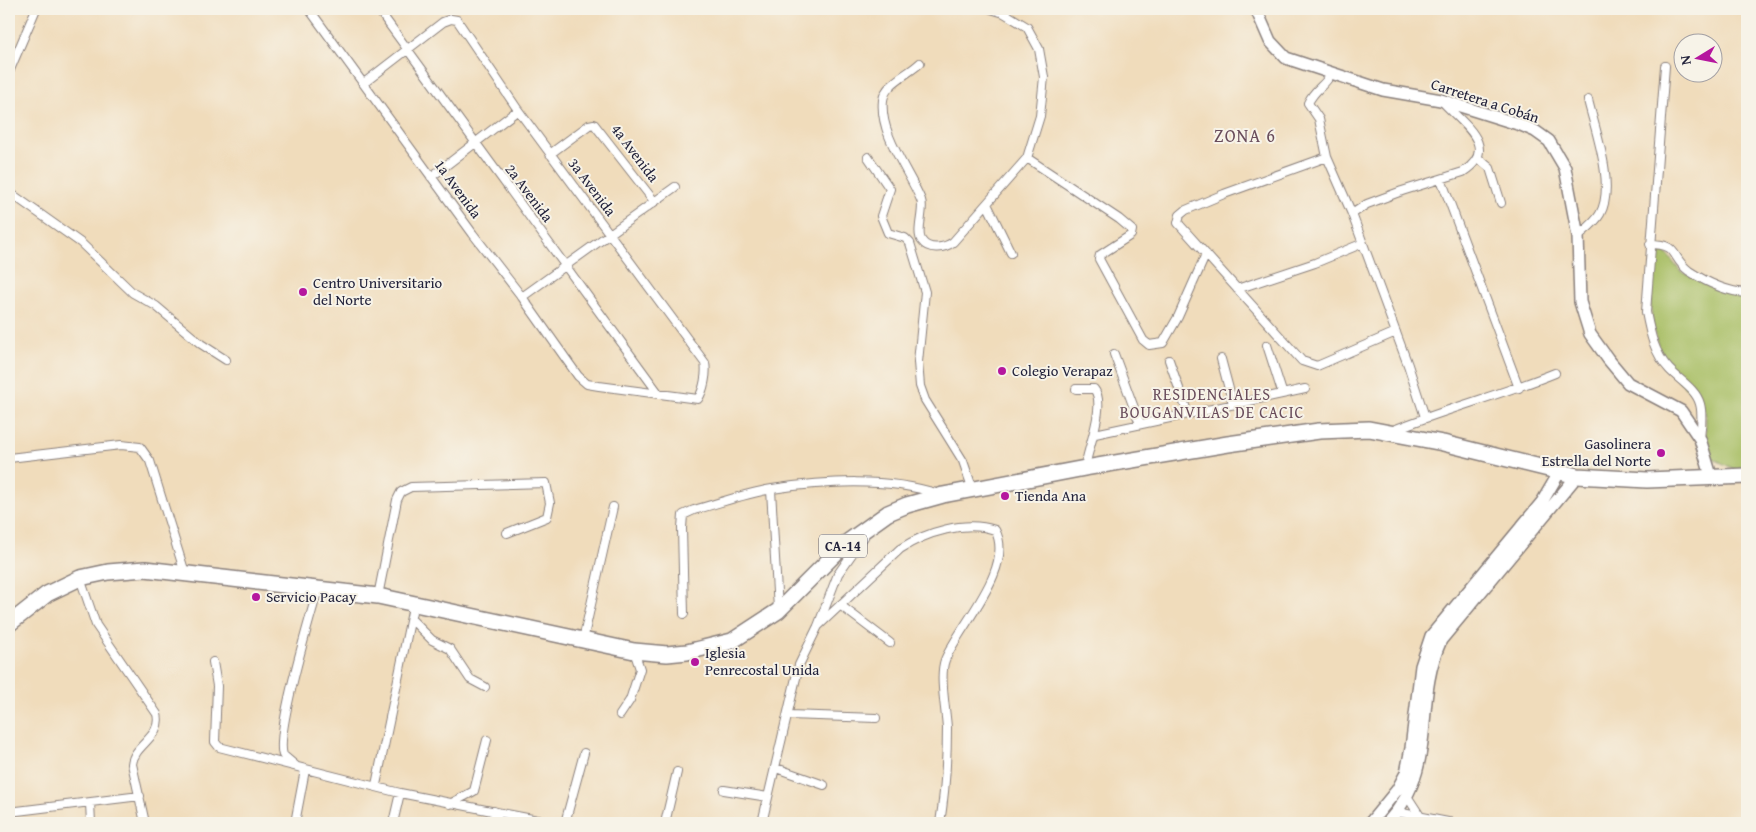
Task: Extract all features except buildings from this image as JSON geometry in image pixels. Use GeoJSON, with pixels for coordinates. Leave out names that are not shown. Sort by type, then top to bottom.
{"type":"FeatureCollection","features":[{"type":"Feature","properties":{"kind":"highway","name":"CA-14"},"geometry":{"type":"LineString","coordinates":[[9,624],[47,594],[80,578],[123,570],[185,573],[378,596],[414,602],[634,651],[668,654],[709,648],[732,641],[778,611],[846,543],[888,513],[907,505],[943,495],[1085,468],[1319,431],[1369,429],[1443,443],[1577,476],[1646,480],[1712,479],[1747,476]]}},
{"type":"Feature","properties":{"kind":"street"},"geometry":{"type":"LineString","coordinates":[[9,72],[36,9]]}},
{"type":"Feature","properties":{"kind":"street","name":"1a Avenida"},"geometry":{"type":"LineString","coordinates":[[309,9],[522,297],[578,376],[587,384],[659,394]]}},
{"type":"Feature","properties":{"kind":"street","name":"2a Avenida"},"geometry":{"type":"LineString","coordinates":[[378,9],[659,394]]}},
{"type":"Feature","properties":{"kind":"street"},"geometry":{"type":"LineString","coordinates":[[920,63],[889,88],[883,100],[888,134],[897,156],[922,202],[920,237],[922,242],[934,247],[948,246],[978,216],[1027,158],[1040,116],[1044,76],[1039,50],[1027,27],[1004,12],[991,9]]}},
{"type":"Feature","properties":{"kind":"street","name":"Carretera a Cobán"},"geometry":{"type":"LineString","coordinates":[[1256,9],[1260,22],[1276,50],[1286,58],[1383,90],[1441,100],[1521,125],[1535,131],[1549,141],[1565,168],[1578,236],[1580,302],[1590,334],[1628,383],[1681,411],[1700,439],[1712,479]]}},
{"type":"Feature","properties":{"kind":"street","name":"3a Avenida"},"geometry":{"type":"LineString","coordinates":[[406,49],[443,22],[451,19],[457,20],[518,110],[703,360],[706,368],[702,394],[698,399],[659,394]]}},
{"type":"Feature","properties":{"kind":"street"},"geometry":{"type":"LineString","coordinates":[[364,83],[406,49]]}},
{"type":"Feature","properties":{"kind":"street"},"geometry":{"type":"LineString","coordinates":[[1665,66],[1646,312],[1650,332],[1660,357],[1669,369],[1695,394],[1700,402],[1700,439]]}},
{"type":"Feature","properties":{"kind":"street"},"geometry":{"type":"LineString","coordinates":[[1332,74],[1326,83],[1318,87],[1308,103],[1319,120],[1326,157],[1352,214],[1425,417]]}},
{"type":"Feature","properties":{"kind":"street"},"geometry":{"type":"LineString","coordinates":[[1352,214],[1367,204],[1463,172],[1474,165],[1478,158],[1479,143],[1475,135],[1441,100]]}},
{"type":"Feature","properties":{"kind":"street"},"geometry":{"type":"LineString","coordinates":[[1578,236],[1596,220],[1606,196],[1605,173],[1588,100]]}},
{"type":"Feature","properties":{"kind":"street"},"geometry":{"type":"LineString","coordinates":[[431,176],[518,110]]}},
{"type":"Feature","properties":{"kind":"street","name":"4a Avenida"},"geometry":{"type":"LineString","coordinates":[[550,154],[588,125],[594,124],[654,200]]}},
{"type":"Feature","properties":{"kind":"street"},"geometry":{"type":"LineString","coordinates":[[1326,157],[1224,194],[1186,210],[1180,215],[1178,223],[1302,361],[1311,366],[1317,366],[1396,332]]}},
{"type":"Feature","properties":{"kind":"street"},"geometry":{"type":"LineString","coordinates":[[868,158],[890,189],[881,216],[888,233],[905,238],[910,243],[923,285],[925,299],[918,362],[920,386],[925,400],[963,461],[973,490]]}},
{"type":"Feature","properties":{"kind":"street"},"geometry":{"type":"LineString","coordinates":[[1027,158],[1119,219],[1132,230],[1131,235],[1100,255],[1098,259],[1143,340],[1149,345],[1162,343],[1178,317],[1206,254]]}},
{"type":"Feature","properties":{"kind":"street"},"geometry":{"type":"LineString","coordinates":[[1478,158],[1490,168],[1501,203]]}},
{"type":"Feature","properties":{"kind":"street"},"geometry":{"type":"LineString","coordinates":[[1441,179],[1519,388]]}},
{"type":"Feature","properties":{"kind":"street"},"geometry":{"type":"LineString","coordinates":[[522,297],[567,266],[654,200],[675,187]]}},
{"type":"Feature","properties":{"kind":"street"},"geometry":{"type":"LineString","coordinates":[[9,192],[81,244],[133,293],[156,306],[200,344],[226,360]]}},
{"type":"Feature","properties":{"kind":"street"},"geometry":{"type":"LineString","coordinates":[[987,204],[1011,253]]}},
{"type":"Feature","properties":{"kind":"street"},"geometry":{"type":"LineString","coordinates":[[1237,290],[1315,263],[1362,244]]}},
{"type":"Feature","properties":{"kind":"street"},"geometry":{"type":"LineString","coordinates":[[1650,244],[1665,244],[1672,248],[1688,270],[1736,292],[1747,293]]}},
{"type":"Feature","properties":{"kind":"street"},"geometry":{"type":"LineString","coordinates":[[1267,344],[1282,392]]}},
{"type":"Feature","properties":{"kind":"street"},"geometry":{"type":"LineString","coordinates":[[1114,354],[1140,424]]}},
{"type":"Feature","properties":{"kind":"street"},"geometry":{"type":"LineString","coordinates":[[1222,359],[1233,404]]}},
{"type":"Feature","properties":{"kind":"street"},"geometry":{"type":"LineString","coordinates":[[1169,360],[1188,414]]}},
{"type":"Feature","properties":{"kind":"street"},"geometry":{"type":"LineString","coordinates":[[1390,432],[1425,417],[1519,388],[1555,373]]}},
{"type":"Feature","properties":{"kind":"street"},"geometry":{"type":"LineString","coordinates":[[1076,389],[1096,391],[1098,396],[1095,434],[1086,454],[1085,468]]}},
{"type":"Feature","properties":{"kind":"street"},"geometry":{"type":"LineString","coordinates":[[1095,434],[1282,392],[1305,389]]}},
{"type":"Feature","properties":{"kind":"street"},"geometry":{"type":"LineString","coordinates":[[9,458],[121,445],[140,447],[150,461],[185,573]]}},
{"type":"Feature","properties":{"kind":"street"},"geometry":{"type":"LineString","coordinates":[[1370,823],[1397,790],[1406,773],[1421,666],[1431,636],[1542,502],[1559,473]]}},
{"type":"Feature","properties":{"kind":"street"},"geometry":{"type":"LineString","coordinates":[[1387,823],[1397,812],[1417,776],[1422,752],[1426,691],[1432,659],[1441,640],[1577,476]]}},
{"type":"Feature","properties":{"kind":"street"},"geometry":{"type":"LineString","coordinates":[[378,596],[397,500],[404,490],[411,487],[546,483],[550,503],[547,517],[507,533]]}},
{"type":"Feature","properties":{"kind":"street"},"geometry":{"type":"LineString","coordinates":[[684,614],[683,515],[694,510],[771,490],[839,483],[904,486],[943,495]]}},
{"type":"Feature","properties":{"kind":"street"},"geometry":{"type":"LineString","coordinates":[[771,490],[778,611]]}},
{"type":"Feature","properties":{"kind":"street"},"geometry":{"type":"LineString","coordinates":[[583,640],[612,507]]}},
{"type":"Feature","properties":{"kind":"street"},"geometry":{"type":"LineString","coordinates":[[762,823],[789,715],[799,666],[818,626],[838,574],[854,549],[874,524]]}},
{"type":"Feature","properties":{"kind":"street"},"geometry":{"type":"LineString","coordinates":[[818,626],[900,549],[913,540],[947,529],[975,526],[996,530],[999,537],[1000,551],[982,599],[944,661],[946,761],[945,793],[940,823]]}},
{"type":"Feature","properties":{"kind":"street"},"geometry":{"type":"LineString","coordinates":[[80,578],[96,625],[157,714],[157,724],[153,733],[132,757],[145,823]]}},
{"type":"Feature","properties":{"kind":"street"},"geometry":{"type":"LineString","coordinates":[[302,769],[283,755],[281,739],[294,676],[318,589]]}},
{"type":"Feature","properties":{"kind":"street"},"geometry":{"type":"LineString","coordinates":[[376,785],[414,602]]}},
{"type":"Feature","properties":{"kind":"street"},"geometry":{"type":"LineString","coordinates":[[840,605],[890,643]]}},
{"type":"Feature","properties":{"kind":"street"},"geometry":{"type":"LineString","coordinates":[[411,619],[432,640],[450,649],[470,679],[484,687]]}},
{"type":"Feature","properties":{"kind":"street"},"geometry":{"type":"LineString","coordinates":[[620,714],[630,700],[640,669],[634,651]]}},
{"type":"Feature","properties":{"kind":"street"},"geometry":{"type":"LineString","coordinates":[[213,662],[217,686],[216,745],[238,754],[376,785],[400,793],[553,823]]}},
{"type":"Feature","properties":{"kind":"street"},"geometry":{"type":"LineString","coordinates":[[789,715],[876,718]]}},
{"type":"Feature","properties":{"kind":"street"},"geometry":{"type":"LineString","coordinates":[[450,804],[474,791],[487,740]]}},
{"type":"Feature","properties":{"kind":"street"},"geometry":{"type":"LineString","coordinates":[[564,823],[584,753]]}},
{"type":"Feature","properties":{"kind":"street"},"geometry":{"type":"LineString","coordinates":[[776,768],[824,785]]}},
{"type":"Feature","properties":{"kind":"street"},"geometry":{"type":"LineString","coordinates":[[295,823],[302,769]]}},
{"type":"Feature","properties":{"kind":"street"},"geometry":{"type":"LineString","coordinates":[[665,823],[677,772]]}},
{"type":"Feature","properties":{"kind":"street"},"geometry":{"type":"LineString","coordinates":[[724,790],[768,798]]}},
{"type":"Feature","properties":{"kind":"street"},"geometry":{"type":"LineString","coordinates":[[393,823],[400,793]]}},
{"type":"Feature","properties":{"kind":"street"},"geometry":{"type":"LineString","coordinates":[[9,812],[140,796]]}},
{"type":"Feature","properties":{"kind":"street"},"geometry":{"type":"LineString","coordinates":[[1407,796],[1420,816]]}},
{"type":"Feature","properties":{"kind":"street"},"geometry":{"type":"LineString","coordinates":[[90,803],[92,823]]}},
{"type":"Feature","properties":{"kind":"street"},"geometry":{"type":"LineString","coordinates":[[491,823],[494,811]]}},
{"type":"Feature","properties":{"kind":"street"},"geometry":{"type":"LineString","coordinates":[[1397,812],[1452,823]]}},
{"type":"Feature","properties":{"kind":"green space"},"geometry":{"type":"Polygon","coordinates":[[[1660,245],[1680,271],[1747,301],[1747,458],[1738,471],[1708,456],[1705,443],[1706,417],[1703,407],[1672,373],[1657,342],[1651,311],[1651,280],[1653,246],[1660,245]]]}},
{"type":"Feature","properties":{"kind":"place","name":"Centro Universitario del Norte"},"geometry":{"type":"Point","coordinates":[303,292]}},
{"type":"Feature","properties":{"kind":"place","name":"Colegio Verapaz"},"geometry":{"type":"Point","coordinates":[1002,371]}},
{"type":"Feature","properties":{"kind":"place","name":"Gasolinera Estrella del Norte"},"geometry":{"type":"Point","coordinates":[1661,453]}},
{"type":"Feature","properties":{"kind":"place","name":"Tienda Ana"},"geometry":{"type":"Point","coordinates":[1005,496]}},
{"type":"Feature","properties":{"kind":"place","name":"Servicio Pacay"},"geometry":{"type":"Point","coordinates":[256,597]}},
{"type":"Feature","properties":{"kind":"place","name":"Iglesia Penrecostal Unida"},"geometry":{"type":"Point","coordinates":[695,662]}},
{"type":"Feature","properties":{"kind":"district","name":"ZONA 6"},"geometry":{"type":"Point","coordinates":[1245,136]}},
{"type":"Feature","properties":{"kind":"district","name":"RESIDENCIALES BOUGANVILAS DE CACIC"},"geometry":{"type":"Point","coordinates":[1212,403]}}]}
